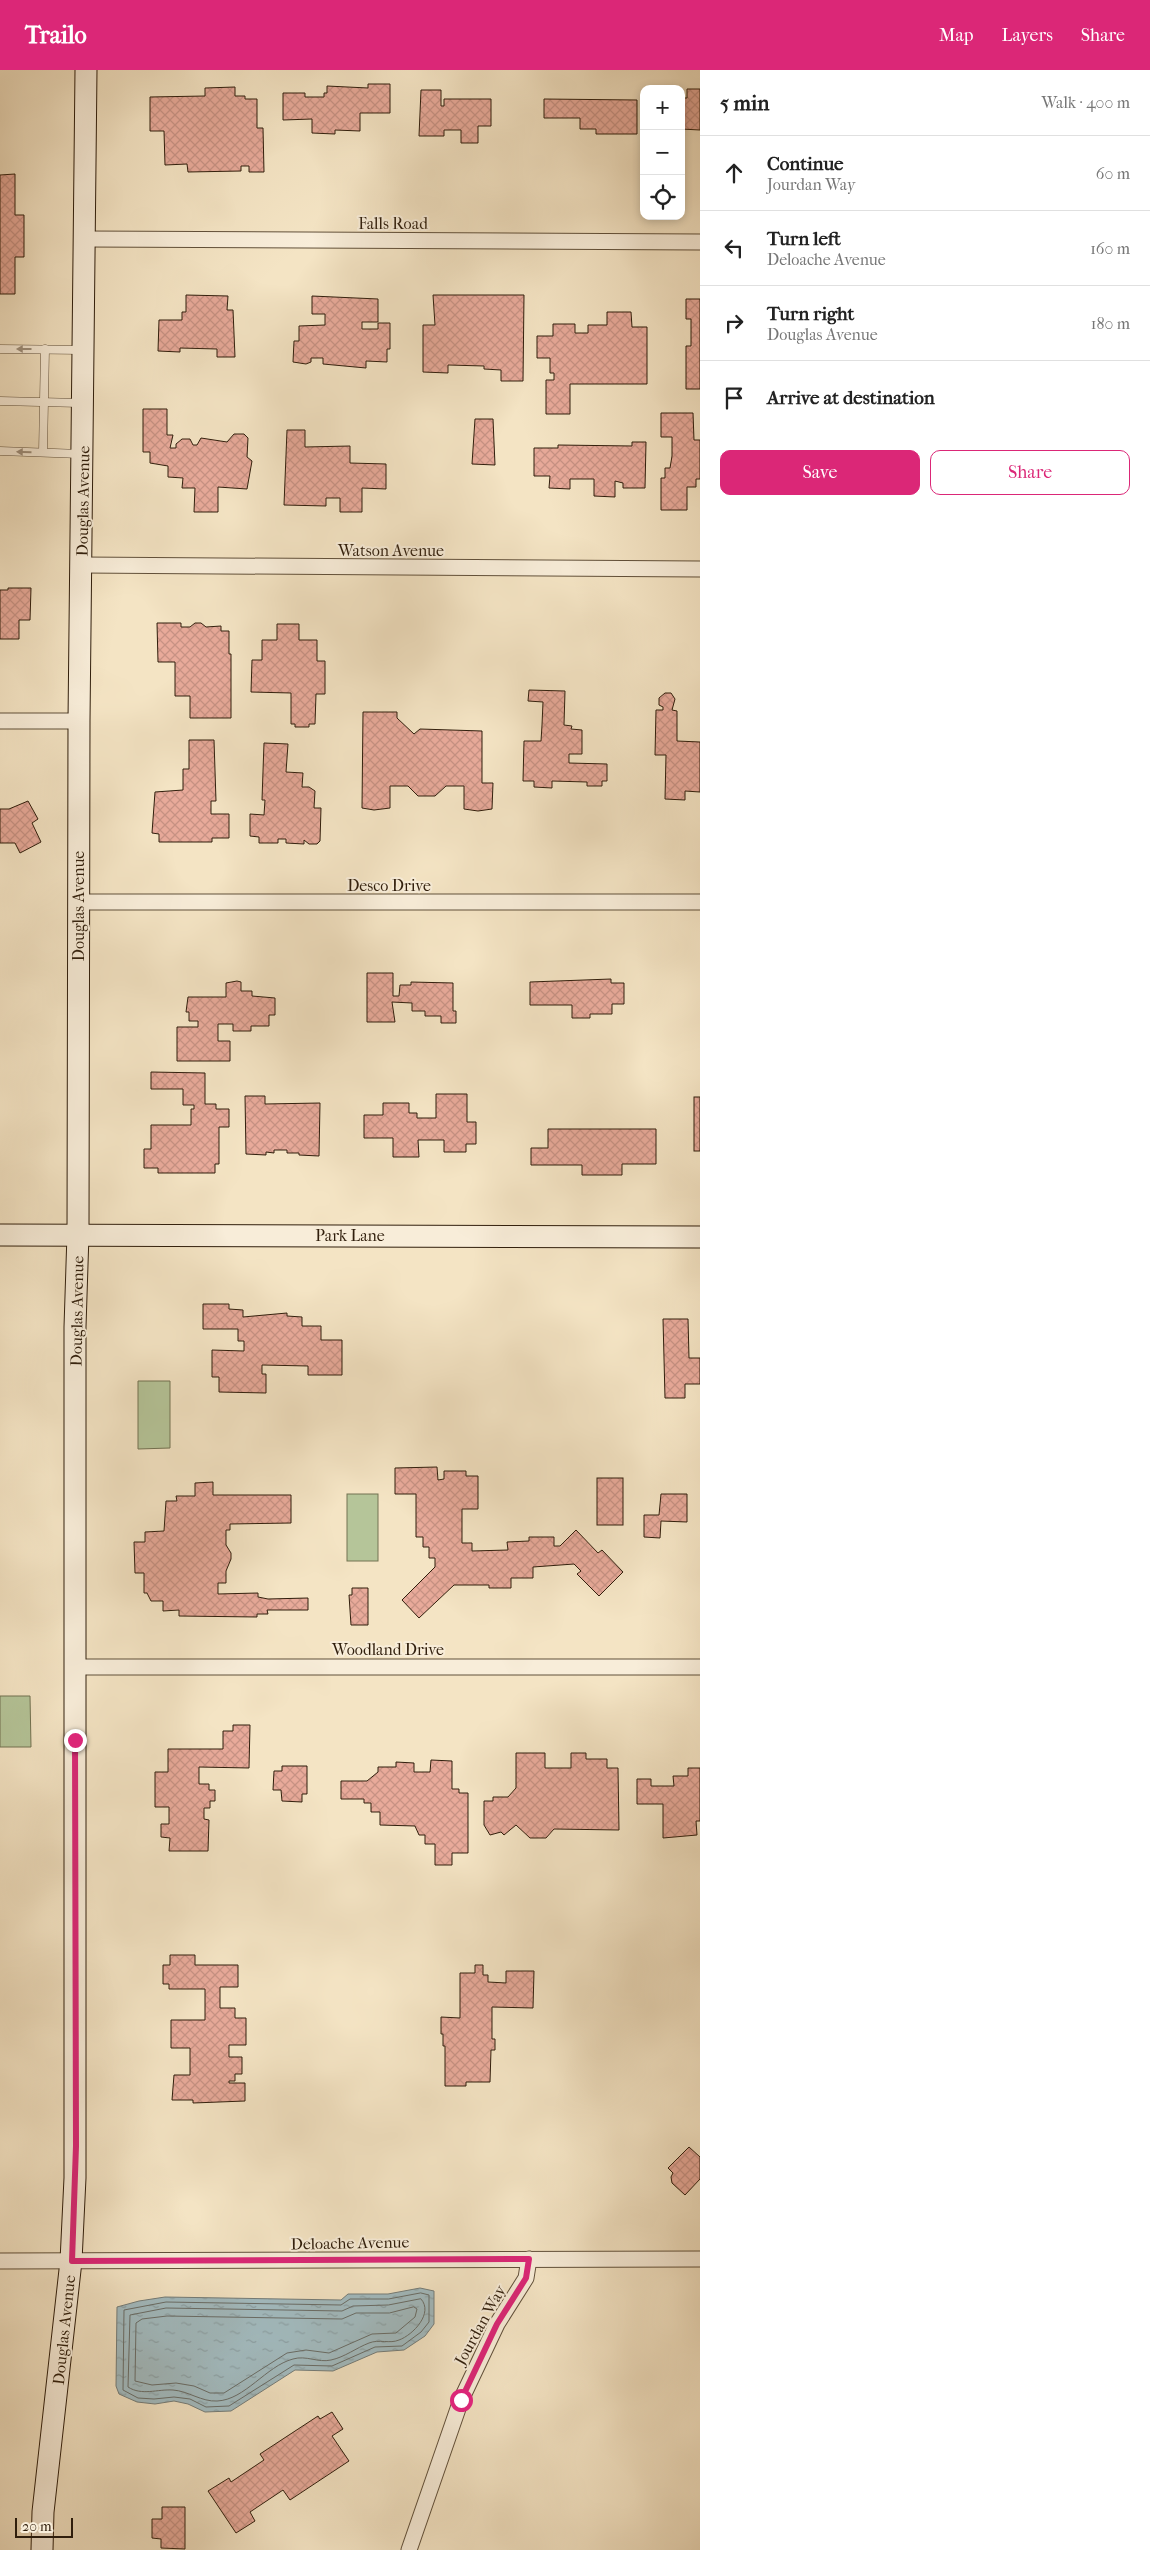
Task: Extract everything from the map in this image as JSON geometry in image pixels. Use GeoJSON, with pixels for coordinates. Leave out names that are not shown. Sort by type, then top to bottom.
{"type":"FeatureCollection","features":[{"type":"Feature","properties":{"kind":"street","name":"Douglas Avenue"},"geometry":{"type":"LineString","coordinates":[[42,2550],[43,2512],[72,2261],[76,2146],[75,1327],[78,1234],[79,722],[84,454],[82,403],[86,239],[86,70]]}},
{"type":"Feature","properties":{"kind":"street","name":"Falls Road"},"geometry":{"type":"LineString","coordinates":[[86,239],[700,242]]}},
{"type":"Feature","properties":{"kind":"street","name":"Watson Avenue"},"geometry":{"type":"LineString","coordinates":[[82,565],[700,569]]}},
{"type":"Feature","properties":{"kind":"street"},"geometry":{"type":"LineString","coordinates":[[0,721],[79,722]]}},
{"type":"Feature","properties":{"kind":"street","name":"Desco Drive"},"geometry":{"type":"LineString","coordinates":[[78,902],[700,902]]}},
{"type":"Feature","properties":{"kind":"street","name":"Park Lane"},"geometry":{"type":"LineString","coordinates":[[0,1235],[700,1237]]}},
{"type":"Feature","properties":{"kind":"street","name":"Woodland Drive"},"geometry":{"type":"LineString","coordinates":[[76,1667],[700,1667]]}},
{"type":"Feature","properties":{"kind":"street","name":"Jourdan Way"},"geometry":{"type":"LineString","coordinates":[[409,2550],[461,2400],[497,2324],[526,2278],[529,2259]]}},
{"type":"Feature","properties":{"kind":"street","name":"Deloache Avenue"},"geometry":{"type":"LineString","coordinates":[[0,2261],[700,2259]]}},
{"type":"Feature","properties":{"kind":"lane"},"geometry":{"type":"LineString","coordinates":[[0,349],[84,350]]}},
{"type":"Feature","properties":{"kind":"lane"},"geometry":{"type":"LineString","coordinates":[[43,452],[45,349]]}},
{"type":"Feature","properties":{"kind":"lane"},"geometry":{"type":"LineString","coordinates":[[0,401],[82,403]]}},
{"type":"Feature","properties":{"kind":"lane"},"geometry":{"type":"LineString","coordinates":[[0,452],[84,454]]}},
{"type":"Feature","properties":{"kind":"green space"},"geometry":{"type":"Polygon","coordinates":[[[138,1381],[170,1381],[170,1448],[138,1449],[138,1381]]]}},
{"type":"Feature","properties":{"kind":"green space"},"geometry":{"type":"Polygon","coordinates":[[[347,1494],[378,1494],[378,1561],[347,1561],[347,1494]]]}},
{"type":"Feature","properties":{"kind":"green space"},"geometry":{"type":"Polygon","coordinates":[[[0,1696],[30,1696],[31,1747],[0,1747],[0,1696]]]}},
{"type":"Feature","properties":{"kind":"water"},"geometry":{"type":"Polygon","coordinates":[[[420,2288],[434,2291],[434,2324],[425,2336],[404,2350],[377,2352],[333,2371],[295,2370],[231,2411],[205,2412],[188,2404],[174,2401],[155,2404],[137,2402],[119,2394],[116,2386],[117,2307],[165,2297],[341,2300],[348,2294],[388,2294],[420,2288]]]}},
{"type":"Feature","properties":{"kind":"building"},"geometry":{"type":"Polygon","coordinates":[[[368,84],[390,84],[390,113],[360,113],[360,131],[335,130],[335,134],[312,133],[312,119],[283,120],[283,93],[305,93],[305,97],[324,97],[324,93],[327,93],[327,86],[368,88],[368,84]]]}},
{"type":"Feature","properties":{"kind":"building"},"geometry":{"type":"Polygon","coordinates":[[[235,87],[235,96],[245,96],[245,99],[257,99],[257,128],[263,128],[264,172],[249,172],[249,166],[241,166],[241,171],[188,172],[187,164],[165,165],[164,131],[150,131],[150,97],[205,96],[205,88],[235,87]]]}},
{"type":"Feature","properties":{"kind":"building"},"geometry":{"type":"Polygon","coordinates":[[[687,89],[700,89],[700,130],[685,129],[685,98],[687,98],[687,89]]]}},
{"type":"Feature","properties":{"kind":"building"},"geometry":{"type":"Polygon","coordinates":[[[421,90],[441,90],[441,106],[444,106],[444,99],[491,99],[491,126],[478,126],[478,143],[461,143],[461,130],[444,130],[444,136],[419,136],[421,90]]]}},
{"type":"Feature","properties":{"kind":"building"},"geometry":{"type":"Polygon","coordinates":[[[544,99],[637,100],[637,134],[596,134],[596,129],[580,129],[580,118],[544,118],[544,99]]]}},
{"type":"Feature","properties":{"kind":"building"},"geometry":{"type":"Polygon","coordinates":[[[15,174],[15,215],[24,215],[24,257],[15,257],[15,294],[0,294],[0,175],[15,174]]]}},
{"type":"Feature","properties":{"kind":"building"},"geometry":{"type":"Polygon","coordinates":[[[186,295],[228,296],[227,310],[233,310],[235,357],[217,357],[217,349],[180,348],[180,352],[158,351],[159,320],[182,320],[182,312],[186,312],[186,295]]]}},
{"type":"Feature","properties":{"kind":"building"},"geometry":{"type":"Polygon","coordinates":[[[433,295],[524,295],[523,381],[501,381],[501,370],[484,369],[484,366],[448,365],[448,373],[423,372],[423,325],[435,325],[433,295]]]}},
{"type":"Feature","properties":{"kind":"building"},"geometry":{"type":"Polygon","coordinates":[[[312,296],[378,299],[378,322],[362,322],[362,329],[378,329],[378,323],[390,323],[390,349],[387,349],[387,362],[366,361],[366,368],[323,364],[323,358],[311,358],[311,362],[306,364],[293,362],[294,341],[299,341],[299,326],[325,325],[325,314],[312,314],[312,296]]]}},
{"type":"Feature","properties":{"kind":"building"},"geometry":{"type":"Polygon","coordinates":[[[686,299],[700,299],[700,389],[686,389],[686,346],[691,346],[691,319],[686,319],[686,299]]]}},
{"type":"Feature","properties":{"kind":"building"},"geometry":{"type":"Polygon","coordinates":[[[607,312],[631,312],[632,327],[647,327],[647,384],[570,384],[570,414],[546,414],[546,380],[554,380],[554,373],[550,373],[550,358],[537,358],[537,336],[553,336],[553,324],[575,324],[575,333],[588,333],[588,325],[607,325],[607,312]]]}},
{"type":"Feature","properties":{"kind":"building"},"geometry":{"type":"Polygon","coordinates":[[[143,409],[167,409],[167,435],[173,435],[170,448],[176,448],[176,444],[182,439],[190,439],[193,445],[197,445],[201,438],[227,442],[234,434],[244,434],[248,438],[247,457],[252,461],[247,489],[218,487],[218,512],[194,512],[195,488],[182,488],[183,478],[168,477],[168,466],[150,463],[150,452],[143,452],[143,409]]]}},
{"type":"Feature","properties":{"kind":"building"},"geometry":{"type":"Polygon","coordinates":[[[661,413],[693,413],[694,440],[700,440],[700,479],[696,479],[696,487],[687,487],[687,510],[661,510],[661,478],[665,478],[665,468],[670,468],[672,437],[661,437],[661,413]]]}},
{"type":"Feature","properties":{"kind":"building"},"geometry":{"type":"Polygon","coordinates":[[[475,419],[493,419],[495,465],[472,464],[475,419]]]}},
{"type":"Feature","properties":{"kind":"building"},"geometry":{"type":"Polygon","coordinates":[[[287,430],[305,430],[305,447],[350,446],[350,463],[386,464],[386,489],[362,488],[362,512],[340,512],[340,498],[326,498],[326,506],[284,505],[287,430]]]}},
{"type":"Feature","properties":{"kind":"building"},"geometry":{"type":"Polygon","coordinates":[[[632,442],[646,442],[645,488],[623,488],[623,483],[615,481],[615,497],[594,496],[594,479],[570,479],[570,489],[549,488],[550,476],[534,476],[534,448],[558,448],[558,445],[632,446],[632,442]]]}},
{"type":"Feature","properties":{"kind":"building"},"geometry":{"type":"Polygon","coordinates":[[[8,588],[31,588],[30,620],[19,620],[19,639],[0,639],[0,590],[8,590],[8,588]]]}},
{"type":"Feature","properties":{"kind":"building"},"geometry":{"type":"Polygon","coordinates":[[[157,623],[181,623],[181,627],[190,627],[195,623],[201,623],[206,627],[221,626],[221,631],[229,631],[231,718],[190,718],[190,696],[175,696],[175,662],[158,662],[157,623]]]}},
{"type":"Feature","properties":{"kind":"building"},"geometry":{"type":"Polygon","coordinates":[[[277,624],[299,624],[299,640],[317,640],[317,661],[325,661],[325,694],[316,694],[315,724],[309,724],[309,727],[295,727],[295,724],[291,724],[291,693],[251,692],[252,660],[262,660],[262,640],[277,640],[277,624]]]}},
{"type":"Feature","properties":{"kind":"building"},"geometry":{"type":"Polygon","coordinates":[[[529,690],[565,691],[564,725],[572,726],[571,729],[582,730],[582,754],[569,754],[569,763],[607,764],[607,781],[602,781],[602,786],[587,786],[587,782],[552,781],[552,788],[534,787],[534,781],[523,781],[524,741],[541,741],[543,702],[528,701],[529,690]]]}},
{"type":"Feature","properties":{"kind":"building"},"geometry":{"type":"Polygon","coordinates":[[[665,693],[671,693],[675,699],[672,710],[677,711],[677,741],[700,742],[700,792],[685,791],[685,800],[665,799],[666,755],[655,755],[656,710],[663,710],[663,707],[659,705],[659,698],[665,693]]]}},
{"type":"Feature","properties":{"kind":"building"},"geometry":{"type":"Polygon","coordinates":[[[363,712],[397,712],[397,718],[414,734],[420,729],[482,731],[482,783],[493,783],[492,809],[478,811],[464,809],[464,786],[446,786],[435,796],[418,796],[408,786],[390,786],[390,808],[374,810],[362,808],[363,712]]]}},
{"type":"Feature","properties":{"kind":"building"},"geometry":{"type":"Polygon","coordinates":[[[189,740],[214,740],[216,801],[211,801],[211,814],[229,814],[229,838],[212,838],[212,842],[159,842],[159,834],[152,833],[155,792],[183,790],[183,769],[189,769],[189,740]]]}},
{"type":"Feature","properties":{"kind":"building"},"geometry":{"type":"Polygon","coordinates":[[[264,743],[288,744],[286,772],[303,773],[302,787],[309,787],[315,791],[314,808],[321,808],[320,841],[317,844],[309,844],[304,840],[304,844],[286,843],[286,839],[278,839],[278,843],[259,843],[259,837],[250,836],[250,814],[264,815],[265,800],[262,800],[264,743]]]}},
{"type":"Feature","properties":{"kind":"building"},"geometry":{"type":"Polygon","coordinates":[[[28,801],[38,819],[32,823],[41,842],[20,853],[15,843],[0,843],[0,809],[9,809],[28,801]]]}},
{"type":"Feature","properties":{"kind":"building"},"geometry":{"type":"Polygon","coordinates":[[[367,973],[393,973],[393,996],[399,996],[400,985],[411,985],[411,982],[453,983],[453,1011],[456,1011],[456,1023],[441,1023],[441,1016],[425,1016],[425,1011],[412,1011],[412,1003],[392,1002],[395,1022],[367,1022],[367,973]]]}},
{"type":"Feature","properties":{"kind":"building"},"geometry":{"type":"Polygon","coordinates":[[[611,979],[611,983],[624,983],[624,1004],[612,1004],[612,1014],[590,1014],[590,1018],[572,1018],[572,1005],[530,1005],[530,982],[611,979]]]}},
{"type":"Feature","properties":{"kind":"building"},"geometry":{"type":"Polygon","coordinates":[[[241,982],[241,991],[252,991],[252,996],[275,998],[275,1015],[269,1015],[269,1026],[251,1026],[251,1031],[233,1031],[233,1024],[218,1024],[218,1041],[230,1041],[230,1061],[177,1061],[177,1027],[198,1027],[198,1021],[189,1021],[189,1012],[186,1012],[188,997],[226,997],[226,983],[241,982]]]}},
{"type":"Feature","properties":{"kind":"building"},"geometry":{"type":"Polygon","coordinates":[[[151,1072],[205,1073],[205,1104],[216,1104],[216,1109],[229,1109],[229,1127],[219,1127],[219,1164],[215,1164],[215,1173],[158,1173],[158,1168],[144,1168],[144,1149],[151,1149],[151,1125],[191,1125],[191,1109],[194,1109],[194,1105],[183,1105],[183,1089],[151,1089],[151,1072]]]}},
{"type":"Feature","properties":{"kind":"building"},"geometry":{"type":"Polygon","coordinates":[[[436,1094],[467,1094],[467,1122],[476,1122],[476,1144],[466,1144],[466,1152],[444,1152],[444,1140],[418,1140],[419,1157],[393,1157],[393,1138],[364,1138],[364,1115],[383,1115],[383,1103],[409,1103],[409,1113],[417,1113],[417,1118],[436,1118],[436,1094]]]}},
{"type":"Feature","properties":{"kind":"building"},"geometry":{"type":"Polygon","coordinates":[[[245,1096],[265,1096],[265,1104],[320,1103],[319,1156],[287,1153],[287,1150],[274,1150],[274,1153],[266,1152],[266,1155],[246,1154],[245,1096]]]}},
{"type":"Feature","properties":{"kind":"building"},"geometry":{"type":"Polygon","coordinates":[[[694,1097],[700,1097],[700,1151],[694,1151],[694,1097]]]}},
{"type":"Feature","properties":{"kind":"building"},"geometry":{"type":"Polygon","coordinates":[[[548,1129],[656,1129],[656,1164],[622,1164],[622,1175],[582,1175],[582,1165],[531,1165],[531,1148],[548,1148],[548,1129]]]}},
{"type":"Feature","properties":{"kind":"building"},"geometry":{"type":"Polygon","coordinates":[[[203,1304],[229,1304],[229,1309],[243,1310],[243,1317],[287,1313],[287,1316],[302,1317],[302,1326],[321,1326],[321,1340],[342,1340],[342,1375],[308,1375],[308,1366],[262,1365],[262,1374],[266,1374],[266,1393],[219,1392],[219,1377],[212,1377],[212,1350],[244,1351],[244,1341],[238,1341],[238,1329],[203,1329],[203,1304]]]}},
{"type":"Feature","properties":{"kind":"building"},"geometry":{"type":"Polygon","coordinates":[[[663,1319],[688,1319],[689,1358],[700,1358],[700,1384],[685,1384],[685,1398],[665,1398],[663,1319]]]}},
{"type":"Feature","properties":{"kind":"building"},"geometry":{"type":"Polygon","coordinates":[[[437,1467],[438,1480],[444,1479],[444,1471],[466,1471],[466,1476],[478,1476],[478,1509],[462,1509],[462,1543],[472,1543],[472,1551],[508,1550],[507,1542],[529,1541],[529,1537],[554,1537],[554,1546],[560,1546],[576,1530],[598,1553],[602,1550],[623,1572],[599,1596],[577,1574],[581,1571],[574,1564],[533,1567],[533,1578],[511,1578],[511,1588],[489,1588],[489,1585],[454,1585],[419,1618],[402,1600],[435,1567],[435,1558],[429,1558],[429,1547],[423,1547],[423,1537],[416,1537],[416,1494],[395,1494],[395,1468],[437,1467]]]}},
{"type":"Feature","properties":{"kind":"building"},"geometry":{"type":"Polygon","coordinates":[[[597,1478],[623,1478],[623,1525],[597,1525],[597,1478]]]}},
{"type":"Feature","properties":{"kind":"building"},"geometry":{"type":"Polygon","coordinates":[[[213,1482],[213,1495],[291,1495],[291,1523],[230,1524],[230,1530],[226,1530],[226,1545],[231,1553],[231,1559],[226,1571],[226,1583],[218,1583],[218,1594],[258,1593],[258,1597],[268,1599],[308,1598],[308,1610],[267,1610],[268,1614],[257,1614],[257,1617],[179,1616],[179,1610],[163,1611],[163,1601],[151,1601],[147,1593],[144,1593],[144,1573],[135,1573],[134,1542],[145,1542],[145,1532],[164,1531],[166,1501],[177,1501],[176,1496],[195,1496],[195,1483],[213,1482]]]}},
{"type":"Feature","properties":{"kind":"building"},"geometry":{"type":"Polygon","coordinates":[[[661,1494],[687,1494],[687,1522],[661,1521],[660,1538],[644,1537],[644,1515],[659,1515],[661,1494]]]}},
{"type":"Feature","properties":{"kind":"building"},"geometry":{"type":"Polygon","coordinates":[[[352,1588],[368,1588],[368,1625],[351,1625],[349,1595],[352,1595],[352,1588]]]}},
{"type":"Feature","properties":{"kind":"building"},"geometry":{"type":"Polygon","coordinates":[[[233,1725],[250,1725],[249,1768],[199,1767],[199,1784],[209,1784],[209,1790],[215,1790],[215,1801],[210,1801],[210,1808],[204,1808],[204,1819],[209,1820],[208,1851],[169,1851],[170,1838],[161,1837],[161,1824],[169,1824],[169,1807],[155,1807],[155,1772],[168,1772],[168,1749],[223,1749],[223,1731],[233,1731],[233,1725]]]}},
{"type":"Feature","properties":{"kind":"building"},"geometry":{"type":"Polygon","coordinates":[[[516,1753],[545,1753],[545,1768],[571,1768],[571,1753],[586,1753],[586,1759],[607,1759],[607,1768],[618,1768],[619,1830],[554,1829],[546,1838],[530,1838],[516,1825],[504,1835],[501,1832],[490,1835],[484,1825],[484,1801],[493,1801],[493,1797],[508,1797],[516,1788],[516,1753]]]}},
{"type":"Feature","properties":{"kind":"building"},"geometry":{"type":"Polygon","coordinates":[[[431,1760],[452,1761],[452,1789],[459,1789],[459,1793],[468,1793],[468,1853],[452,1853],[452,1865],[435,1865],[435,1844],[425,1844],[425,1835],[419,1835],[415,1826],[380,1825],[380,1812],[371,1812],[371,1803],[364,1803],[364,1799],[341,1799],[341,1781],[367,1781],[378,1772],[378,1767],[396,1767],[396,1762],[414,1763],[414,1772],[430,1772],[431,1760]]]}},
{"type":"Feature","properties":{"kind":"building"},"geometry":{"type":"Polygon","coordinates":[[[282,1766],[307,1766],[307,1794],[302,1794],[302,1802],[282,1801],[281,1790],[273,1790],[274,1771],[282,1771],[282,1766]]]}},
{"type":"Feature","properties":{"kind":"building"},"geometry":{"type":"Polygon","coordinates":[[[688,1768],[700,1768],[700,1821],[696,1821],[697,1835],[663,1838],[663,1804],[637,1804],[637,1779],[651,1779],[651,1786],[674,1786],[673,1776],[688,1776],[688,1768]]]}},
{"type":"Feature","properties":{"kind":"building"},"geometry":{"type":"Polygon","coordinates":[[[170,1955],[195,1955],[195,1965],[238,1965],[238,1987],[220,1987],[220,2008],[235,2008],[235,2018],[246,2018],[246,2045],[229,2045],[229,2057],[242,2057],[242,2074],[235,2074],[235,2081],[229,2081],[229,2083],[245,2083],[245,2101],[193,2103],[193,2100],[172,2100],[174,2075],[190,2075],[190,2048],[171,2048],[171,2020],[205,2020],[205,1989],[169,1989],[169,1984],[163,1984],[163,1965],[170,1965],[170,1955]]]}},
{"type":"Feature","properties":{"kind":"building"},"geometry":{"type":"Polygon","coordinates":[[[475,1965],[483,1965],[483,1975],[488,1975],[488,1982],[506,1983],[506,1971],[534,1971],[533,2008],[492,2007],[492,2039],[495,2039],[495,2050],[491,2050],[490,2082],[466,2082],[466,2086],[445,2086],[445,2046],[443,2046],[443,2034],[441,2034],[441,2017],[460,2018],[460,1973],[475,1973],[475,1965]]]}},
{"type":"Feature","properties":{"kind":"building"},"geometry":{"type":"Polygon","coordinates":[[[689,2147],[700,2157],[700,2179],[685,2195],[672,2183],[671,2177],[673,2173],[668,2168],[689,2147]]]}},
{"type":"Feature","properties":{"kind":"building"},"geometry":{"type":"Polygon","coordinates":[[[332,2412],[343,2429],[332,2436],[349,2461],[290,2500],[283,2490],[250,2512],[255,2521],[236,2533],[208,2491],[229,2478],[231,2482],[264,2460],[260,2454],[318,2416],[320,2419],[332,2412]]]}},
{"type":"Feature","properties":{"kind":"building"},"geometry":{"type":"Polygon","coordinates":[[[162,2507],[185,2507],[185,2549],[161,2548],[161,2539],[152,2538],[152,2519],[162,2519],[162,2507]]]}},
{"type":"Feature","properties":{"kind":"route"},"geometry":{"type":"LineString","coordinates":[[75,1740],[76,2178],[72,2261],[529,2259],[526,2278],[497,2324],[461,2400]]}}]}
